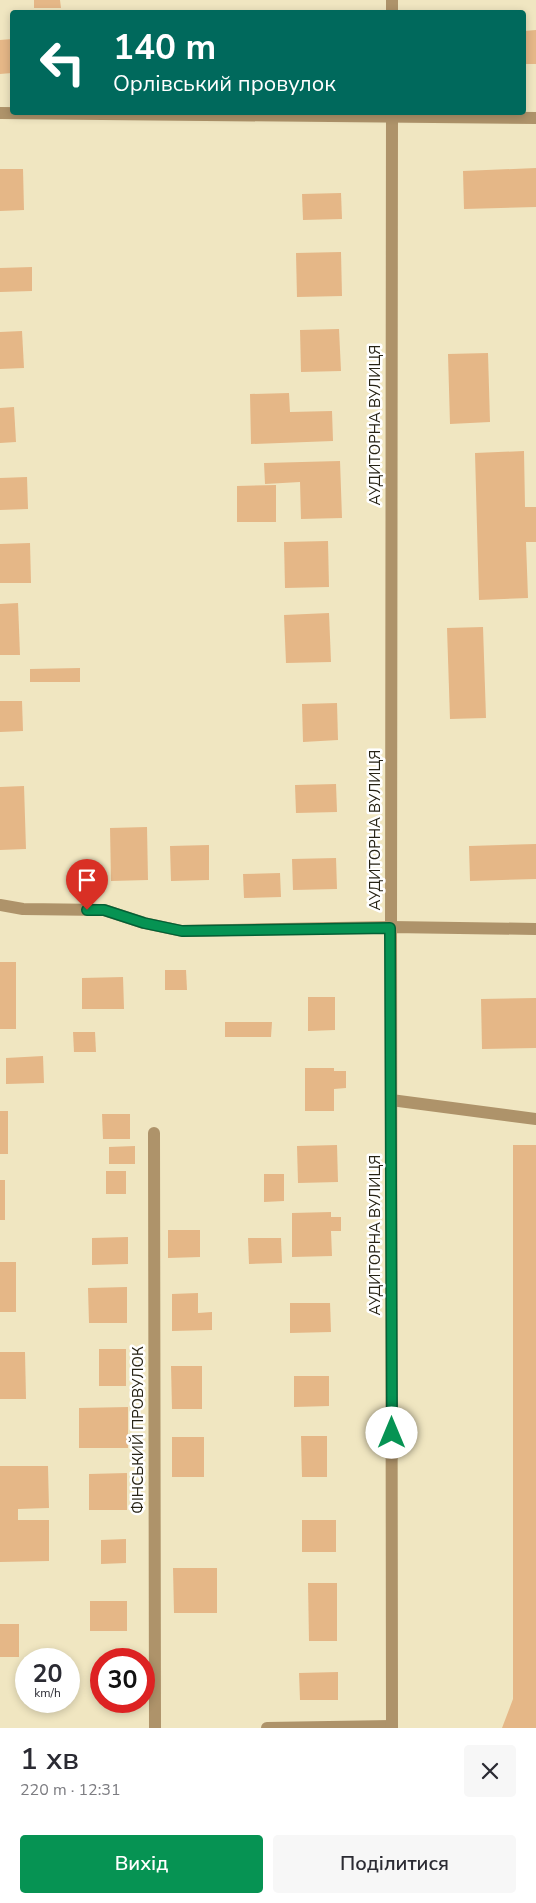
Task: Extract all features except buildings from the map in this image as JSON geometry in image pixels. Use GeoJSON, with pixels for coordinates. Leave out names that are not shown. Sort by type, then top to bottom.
{"type":"FeatureCollection","features":[{"type":"Feature","properties":{"kind":"street"},"geometry":{"type":"LineString","coordinates":[[392,115],[536,118]]}},
{"type":"Feature","properties":{"kind":"street","name":"АУДИТОРНА ВУЛИЦЯ"},"geometry":{"type":"LineString","coordinates":[[392,115],[390,928],[392,1727]]}},
{"type":"Feature","properties":{"kind":"street"},"geometry":{"type":"LineString","coordinates":[[0,905],[23,909],[104,910],[144,923],[182,931],[390,928],[536,929]]}},
{"type":"Feature","properties":{"kind":"street"},"geometry":{"type":"LineString","coordinates":[[391,1100],[536,1119]]}},
{"type":"Feature","properties":{"kind":"street","name":"ФІНСЬКИЙ ПРОВУЛОК"},"geometry":{"type":"LineString","coordinates":[[154,1133],[154,1728]]}},
{"type":"Feature","properties":{"kind":"street"},"geometry":{"type":"LineString","coordinates":[[267,1728],[392,1727]]}},
{"type":"Feature","properties":{"kind":"route"},"geometry":{"type":"LineString","coordinates":[[87,910],[104,910],[144,923],[182,931],[390,928],[392,1433]]}}]}
